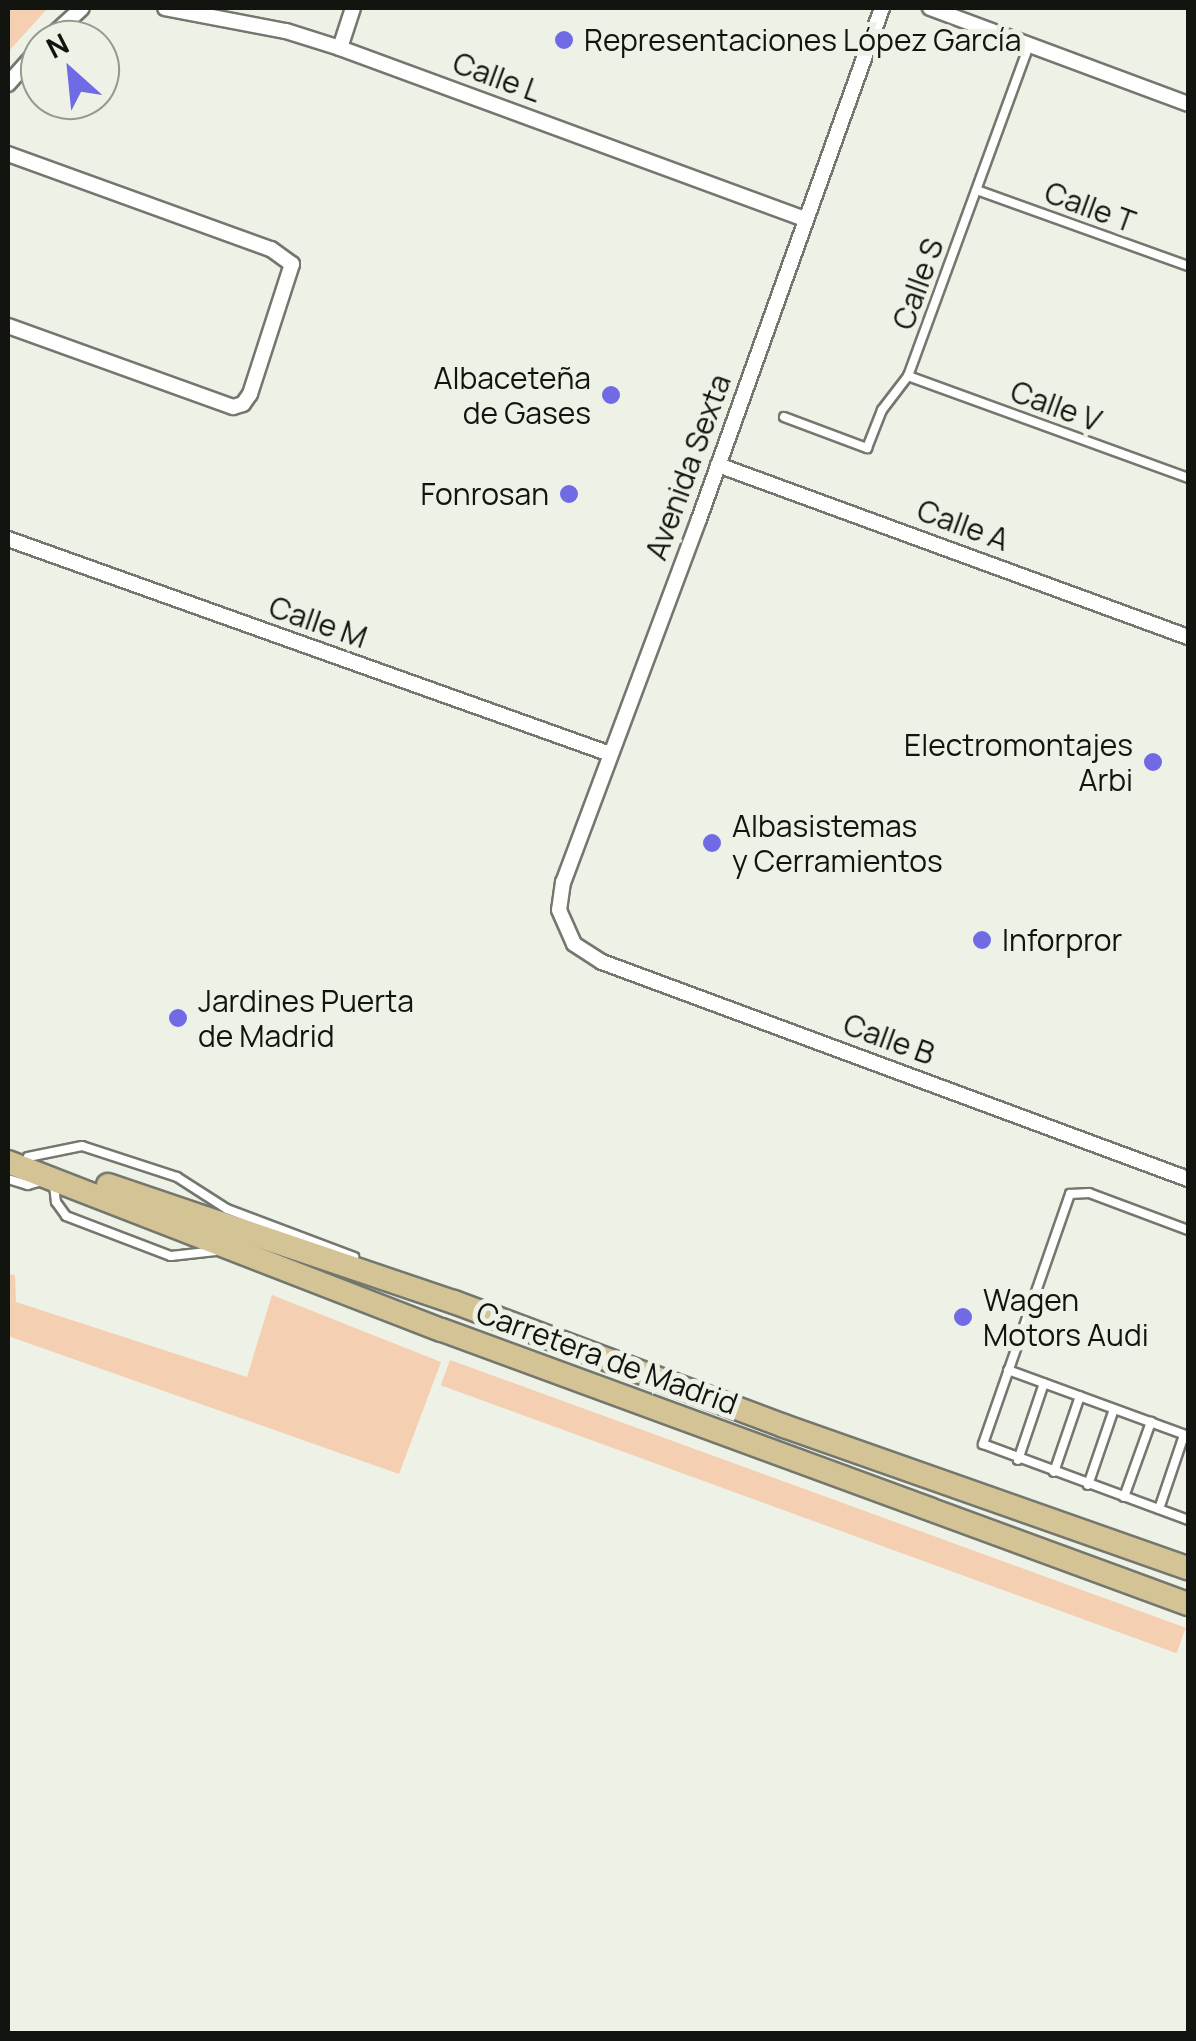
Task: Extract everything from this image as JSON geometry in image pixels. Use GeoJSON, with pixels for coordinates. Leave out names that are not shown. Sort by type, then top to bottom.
{"type":"FeatureCollection","features":[{"type":"Feature","properties":{"kind":"main road","name":"Carretera de Madrid"},"geometry":{"type":"LineString","coordinates":[[14,1156],[53,1179],[240,1252],[1188,1604]]}},
{"type":"Feature","properties":{"kind":"main road","name":"Carretera de Madrid"},"geometry":{"type":"LineString","coordinates":[[14,1156],[454,1302],[784,1426],[1188,1568]]}},
{"type":"Feature","properties":{"kind":"street","name":"Calle L"},"geometry":{"type":"LineString","coordinates":[[165,8],[286,31],[340,48],[806,219]]}},
{"type":"Feature","properties":{"kind":"street"},"geometry":{"type":"LineString","coordinates":[[340,48],[353,8]]}},
{"type":"Feature","properties":{"kind":"street","name":"Avenida Sexta"},"geometry":{"type":"LineString","coordinates":[[574,944],[559,910],[559,898],[882,8]]}},
{"type":"Feature","properties":{"kind":"street"},"geometry":{"type":"LineString","coordinates":[[930,8],[1188,104]]}},
{"type":"Feature","properties":{"kind":"street"},"geometry":{"type":"LineString","coordinates":[[8,154],[271,249],[292,264],[250,394],[243,404],[233,407],[8,326]]}},
{"type":"Feature","properties":{"kind":"street","name":"Calle A"},"geometry":{"type":"LineString","coordinates":[[718,465],[1188,638]]}},
{"type":"Feature","properties":{"kind":"street","name":"Calle M"},"geometry":{"type":"LineString","coordinates":[[8,539],[610,754]]}},
{"type":"Feature","properties":{"kind":"street","name":"Calle B"},"geometry":{"type":"LineString","coordinates":[[574,944],[602,962],[1188,1179]]}},
{"type":"Feature","properties":{"kind":"lane","name":"Calle S"},"geometry":{"type":"LineString","coordinates":[[784,418],[867,448],[882,410],[908,376],[1028,46]]}},
{"type":"Feature","properties":{"kind":"lane","name":"Calle T"},"geometry":{"type":"LineString","coordinates":[[976,190],[1188,266]]}},
{"type":"Feature","properties":{"kind":"lane","name":"Calle V"},"geometry":{"type":"LineString","coordinates":[[908,376],[1188,478]]}},
{"type":"Feature","properties":{"kind":"lane"},"geometry":{"type":"LineString","coordinates":[[8,1179],[28,1185],[53,1179]]}},
{"type":"Feature","properties":{"kind":"lane"},"geometry":{"type":"LineString","coordinates":[[1188,1230],[1089,1193],[1070,1194],[983,1444],[1188,1520]]}},
{"type":"Feature","properties":{"kind":"lane"},"geometry":{"type":"LineString","coordinates":[[1008,1370],[1186,1436],[1159,1509]]}},
{"type":"Feature","properties":{"kind":"lane"},"geometry":{"type":"LineString","coordinates":[[1018,1460],[1044,1383]]}},
{"type":"Feature","properties":{"kind":"lane"},"geometry":{"type":"LineString","coordinates":[[1054,1472],[1080,1396]]}},
{"type":"Feature","properties":{"kind":"lane"},"geometry":{"type":"LineString","coordinates":[[1088,1484],[1114,1409]]}},
{"type":"Feature","properties":{"kind":"lane"},"geometry":{"type":"LineString","coordinates":[[1124,1497],[1151,1422]]}},
{"type":"Feature","properties":{"kind":"shaded area"},"geometry":{"type":"Polygon","coordinates":[[[8,8],[48,8],[37,20],[20,20],[20,39],[8,52],[8,8]]]}},
{"type":"Feature","properties":{"kind":"shaded area"},"geometry":{"type":"Polygon","coordinates":[[[8,1274],[15,1275],[16,1302],[247,1377],[272,1295],[441,1362],[399,1474],[8,1336],[8,1274]]]}},
{"type":"Feature","properties":{"kind":"shaded area"},"geometry":{"type":"Polygon","coordinates":[[[450,1360],[1186,1628],[1177,1653],[441,1385],[450,1360]]]}},
{"type":"Feature","properties":{"kind":"place","name":"Representaciones López García"},"geometry":{"type":"Point","coordinates":[564,40]}},
{"type":"Feature","properties":{"kind":"place","name":"Albaceteña de Gases"},"geometry":{"type":"Point","coordinates":[611,395]}},
{"type":"Feature","properties":{"kind":"place","name":"Fonrosan"},"geometry":{"type":"Point","coordinates":[569,494]}},
{"type":"Feature","properties":{"kind":"place","name":"Electromontajes Arbi"},"geometry":{"type":"Point","coordinates":[1153,762]}},
{"type":"Feature","properties":{"kind":"place","name":"Albasistemas y Cerramientos"},"geometry":{"type":"Point","coordinates":[712,843]}},
{"type":"Feature","properties":{"kind":"place","name":"Inforpror"},"geometry":{"type":"Point","coordinates":[982,940]}},
{"type":"Feature","properties":{"kind":"place","name":"Jardines Puerta de Madrid"},"geometry":{"type":"Point","coordinates":[178,1018]}},
{"type":"Feature","properties":{"kind":"place","name":"Wagen Motors Audi"},"geometry":{"type":"Point","coordinates":[963,1317]}}]}
